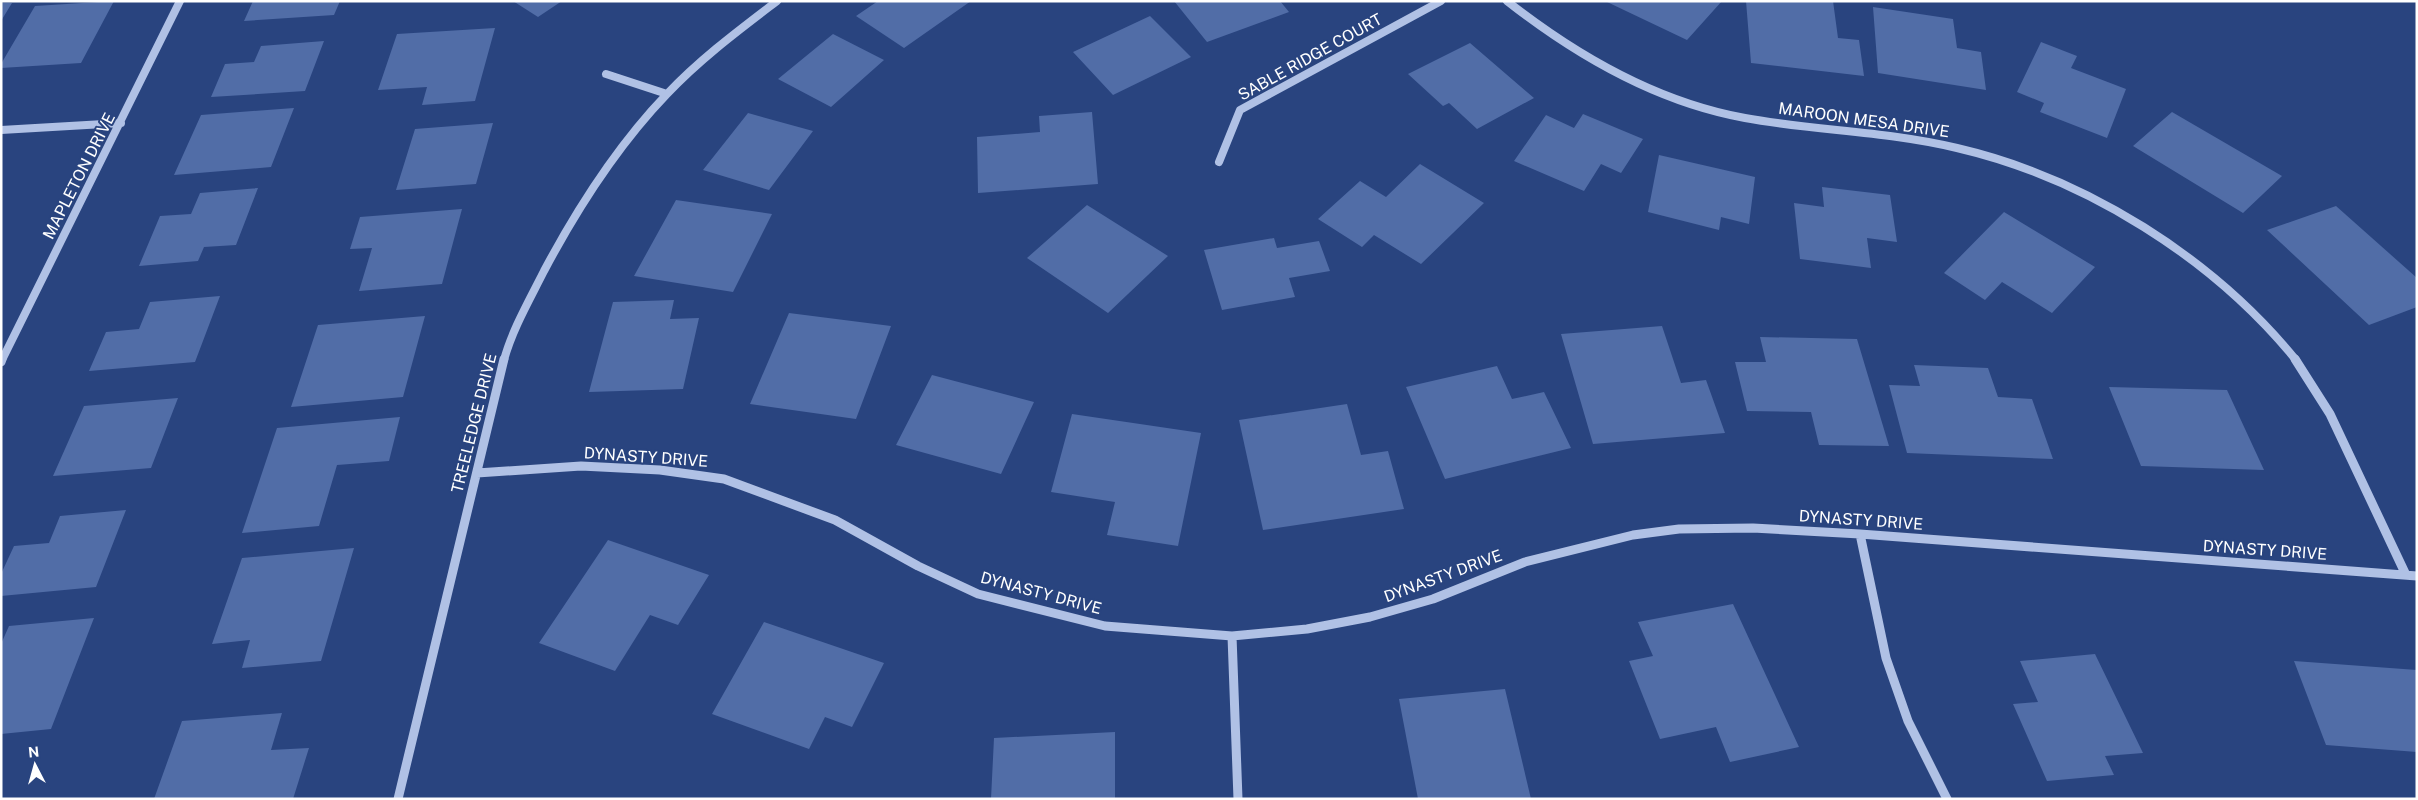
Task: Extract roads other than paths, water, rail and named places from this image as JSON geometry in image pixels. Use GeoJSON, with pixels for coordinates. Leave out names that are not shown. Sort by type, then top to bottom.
{"type":"FeatureCollection","features":[{"type":"Feature","properties":{"kind":"street","name":"MAPLETON DRIVE"},"geometry":{"type":"LineString","coordinates":[[1,362],[180,1]]}},
{"type":"Feature","properties":{"kind":"street","name":"TREELEDGE DRIVE"},"geometry":{"type":"LineString","coordinates":[[398,799],[506,353],[531,293],[558,242],[593,187],[633,132],[667,94],[704,59],[777,1]]}},
{"type":"Feature","properties":{"kind":"street","name":"SABLE RIDGE COURT"},"geometry":{"type":"LineString","coordinates":[[1218,162],[1240,110],[1441,1]]}},
{"type":"Feature","properties":{"kind":"street","name":"MAROON MESA DRIVE"},"geometry":{"type":"LineString","coordinates":[[1507,1],[1561,42],[1606,69],[1650,89],[1741,117],[1800,127],[1912,138],[1967,150],[2034,172],[2099,199],[2164,239],[2260,320],[2299,364],[2336,424],[2406,575]]}},
{"type":"Feature","properties":{"kind":"street"},"geometry":{"type":"LineString","coordinates":[[606,74],[667,94]]}},
{"type":"Feature","properties":{"kind":"street"},"geometry":{"type":"LineString","coordinates":[[1,130],[121,123]]}},
{"type":"Feature","properties":{"kind":"street","name":"DYNASTY DRIVE"},"geometry":{"type":"LineString","coordinates":[[477,473],[581,466],[660,470],[724,479],[835,520],[918,566],[978,594],[1105,626],[1232,636],[1307,629],[1370,617],[1433,599],[1525,562],[1633,535],[1679,529],[1753,528],[1860,534],[2417,576]]}},
{"type":"Feature","properties":{"kind":"street"},"geometry":{"type":"LineString","coordinates":[[1860,534],[1886,658],[1908,721],[1947,799]]}},
{"type":"Feature","properties":{"kind":"street"},"geometry":{"type":"LineString","coordinates":[[1232,636],[1238,799]]}}]}
